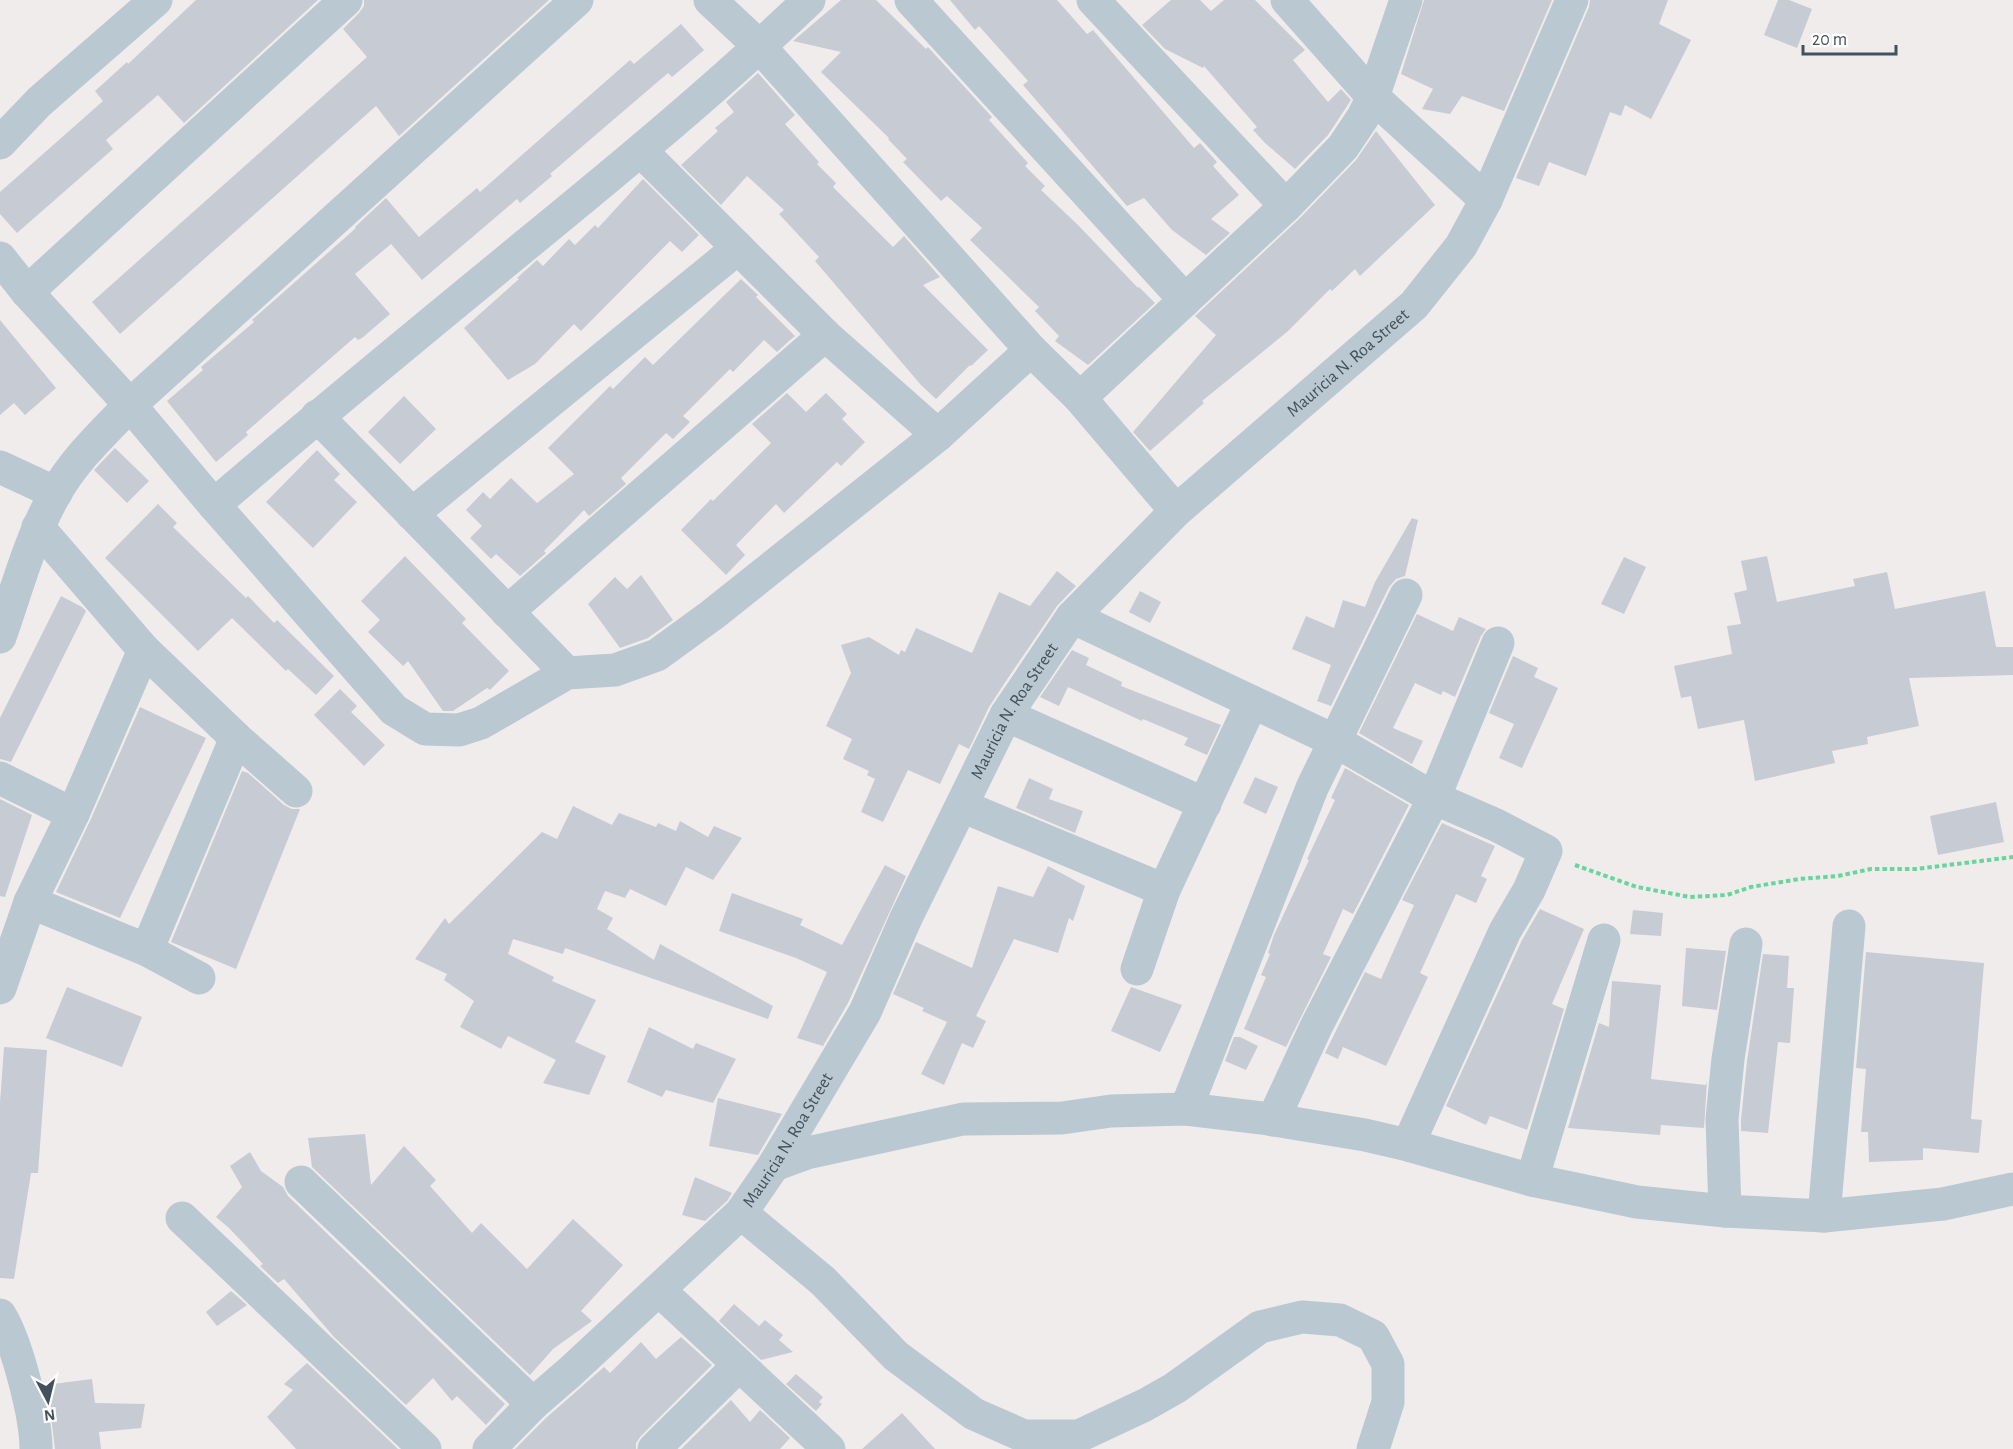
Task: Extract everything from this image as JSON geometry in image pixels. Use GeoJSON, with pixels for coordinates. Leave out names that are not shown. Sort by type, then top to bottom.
{"type":"FeatureCollection","features":[{"type":"Feature","properties":{"kind":"street"},"geometry":{"type":"LineString","coordinates":[[0,143],[39,102],[156,0]]}},
{"type":"Feature","properties":{"kind":"street"},"geometry":{"type":"LineString","coordinates":[[27,292],[346,0]]}},
{"type":"Feature","properties":{"kind":"street"},"geometry":{"type":"LineString","coordinates":[[0,637],[38,527],[56,493],[86,451],[130,405],[577,0]]}},
{"type":"Feature","properties":{"kind":"street"},"geometry":{"type":"LineString","coordinates":[[710,0],[760,47],[1030,350],[1080,398],[1176,511]]}},
{"type":"Feature","properties":{"kind":"street"},"geometry":{"type":"LineString","coordinates":[[214,505],[317,416],[641,151],[760,47],[809,0]]}},
{"type":"Feature","properties":{"kind":"street"},"geometry":{"type":"LineString","coordinates":[[911,0],[1185,300]]}},
{"type":"Feature","properties":{"kind":"street"},"geometry":{"type":"LineString","coordinates":[[1093,0],[1286,206]]}},
{"type":"Feature","properties":{"kind":"street"},"geometry":{"type":"LineString","coordinates":[[1287,0],[1373,97],[1486,200]]}},
{"type":"Feature","properties":{"kind":"street"},"geometry":{"type":"LineString","coordinates":[[1080,398],[1286,206],[1343,147],[1364,117],[1373,97],[1406,0]]}},
{"type":"Feature","properties":{"kind":"street","name":"Mauricia N. Roa Street"},"geometry":{"type":"LineString","coordinates":[[489,1449],[533,1404],[741,1213],[774,1165],[865,1012],[906,918],[1006,715],[1072,617],[1176,511],[1414,305],[1461,246],[1486,200],[1572,0]]}},
{"type":"Feature","properties":{"kind":"street"},"geometry":{"type":"LineString","coordinates":[[641,151],[825,335],[938,435]]}},
{"type":"Feature","properties":{"kind":"street"},"geometry":{"type":"LineString","coordinates":[[412,514],[738,248]]}},
{"type":"Feature","properties":{"kind":"street"},"geometry":{"type":"LineString","coordinates":[[0,258],[27,292],[130,405],[214,505],[394,710],[425,729],[459,730],[481,723],[567,672],[615,670],[657,655],[712,615],[938,435],[1030,350]]}},
{"type":"Feature","properties":{"kind":"street"},"geometry":{"type":"LineString","coordinates":[[507,612],[825,335]]}},
{"type":"Feature","properties":{"kind":"street"},"geometry":{"type":"LineString","coordinates":[[317,416],[567,672]]}},
{"type":"Feature","properties":{"kind":"street"},"geometry":{"type":"LineString","coordinates":[[0,467],[56,493]]}},
{"type":"Feature","properties":{"kind":"street"},"geometry":{"type":"LineString","coordinates":[[38,527],[144,650],[236,738],[296,791]]}},
{"type":"Feature","properties":{"kind":"street"},"geometry":{"type":"LineString","coordinates":[[1186,1109],[1312,788],[1406,595]]}},
{"type":"Feature","properties":{"kind":"street"},"geometry":{"type":"LineString","coordinates":[[1072,617],[1335,741],[1434,798],[1496,825],[1546,851],[1529,890],[1505,931],[1408,1145]]}},
{"type":"Feature","properties":{"kind":"street"},"geometry":{"type":"LineString","coordinates":[[1273,1120],[1316,1027],[1434,798],[1498,643]]}},
{"type":"Feature","properties":{"kind":"street"},"geometry":{"type":"LineString","coordinates":[[0,988],[30,902],[72,814],[144,650]]}},
{"type":"Feature","properties":{"kind":"street"},"geometry":{"type":"LineString","coordinates":[[1137,969],[1164,890],[1252,702]]}},
{"type":"Feature","properties":{"kind":"street"},"geometry":{"type":"LineString","coordinates":[[1006,715],[1205,804]]}},
{"type":"Feature","properties":{"kind":"street"},"geometry":{"type":"LineString","coordinates":[[147,950],[236,738]]}},
{"type":"Feature","properties":{"kind":"street"},"geometry":{"type":"LineString","coordinates":[[0,778],[72,814]]}},
{"type":"Feature","properties":{"kind":"street"},"geometry":{"type":"LineString","coordinates":[[962,806],[1164,890]]}},
{"type":"Feature","properties":{"kind":"street"},"geometry":{"type":"LineString","coordinates":[[30,902],[147,950],[200,978]]}},
{"type":"Feature","properties":{"kind":"street"},"geometry":{"type":"LineString","coordinates":[[1824,1216],[1849,926]]}},
{"type":"Feature","properties":{"kind":"street"},"geometry":{"type":"LineString","coordinates":[[1532,1180],[1604,940]]}},
{"type":"Feature","properties":{"kind":"street"},"geometry":{"type":"LineString","coordinates":[[1725,1211],[1722,1119],[1728,1059],[1746,944]]}},
{"type":"Feature","properties":{"kind":"street"},"geometry":{"type":"LineString","coordinates":[[774,1165],[807,1153],[963,1119],[1062,1118],[1111,1111],[1186,1109],[1273,1120],[1408,1145],[1532,1180],[1637,1202],[1725,1211],[1824,1216],[1943,1204],[2013,1189]]}},
{"type":"Feature","properties":{"kind":"street"},"geometry":{"type":"LineString","coordinates":[[301,1182],[533,1404]]}},
{"type":"Feature","properties":{"kind":"street"},"geometry":{"type":"LineString","coordinates":[[741,1213],[823,1281],[896,1356],[975,1414],[1024,1436],[1079,1436],[1174,1388],[1260,1327],[1302,1317],[1340,1320],[1373,1336],[1388,1364],[1388,1402],[1373,1449]]}},
{"type":"Feature","properties":{"kind":"street"},"geometry":{"type":"LineString","coordinates":[[182,1218],[425,1449]]}},
{"type":"Feature","properties":{"kind":"street"},"geometry":{"type":"LineString","coordinates":[[659,1290],[740,1365],[810,1443]]}},
{"type":"Feature","properties":{"kind":"street"},"geometry":{"type":"LineString","coordinates":[[0,1315],[6,1325],[26,1388],[36,1449]]}},
{"type":"Feature","properties":{"kind":"street"},"geometry":{"type":"LineString","coordinates":[[654,1449],[740,1365]]}},
{"type":"Feature","properties":{"kind":"path"},"geometry":{"type":"LineString","coordinates":[[1546,851],[1580,867],[1636,887],[1690,897],[1727,895],[1751,887],[1799,879],[1838,876],[1872,869],[1916,869],[2013,857]]}},
{"type":"Feature","properties":{"kind":"building"},"geometry":{"type":"Polygon","coordinates":[[[196,0],[318,0],[184,123],[158,95],[106,140],[113,149],[17,233],[0,214],[0,192],[103,101],[95,91],[127,62],[128,64],[196,0]]]}},
{"type":"Feature","properties":{"kind":"building"},"geometry":{"type":"Polygon","coordinates":[[[364,0],[549,0],[399,136],[376,106],[120,334],[92,302],[367,57],[343,29],[359,13],[364,6],[364,0]]]}},
{"type":"Feature","properties":{"kind":"building"},"geometry":{"type":"Polygon","coordinates":[[[841,0],[876,0],[926,49],[928,47],[992,117],[989,120],[1028,163],[1025,166],[1045,186],[1041,190],[1155,303],[1088,365],[1055,341],[1059,336],[1035,311],[1039,307],[970,240],[982,228],[947,196],[941,201],[903,162],[907,159],[889,138],[821,72],[841,52],[793,41],[841,0]]]}},
{"type":"Feature","properties":{"kind":"building"},"geometry":{"type":"Polygon","coordinates":[[[950,0],[1057,0],[1087,34],[1093,30],[1194,148],[1200,143],[1217,162],[1213,166],[1239,195],[1211,219],[1230,233],[1206,255],[1172,230],[1144,198],[1127,206],[1023,85],[1028,81],[979,26],[975,30],[950,0]]]}},
{"type":"Feature","properties":{"kind":"building"},"geometry":{"type":"Polygon","coordinates":[[[1171,0],[1200,0],[1211,11],[1224,0],[1255,0],[1305,50],[1293,60],[1328,102],[1341,89],[1351,100],[1328,135],[1295,169],[1253,130],[1257,127],[1204,66],[1203,68],[1165,49],[1142,25],[1171,0]]]}},
{"type":"Feature","properties":{"kind":"building"},"geometry":{"type":"Polygon","coordinates":[[[1424,0],[1552,0],[1504,111],[1462,96],[1450,114],[1422,109],[1433,89],[1401,74],[1424,0]]]}},
{"type":"Feature","properties":{"kind":"building"},"geometry":{"type":"Polygon","coordinates":[[[1590,0],[1668,0],[1659,24],[1691,40],[1651,119],[1625,105],[1621,116],[1610,112],[1586,176],[1549,162],[1539,186],[1516,178],[1590,0]]]}},
{"type":"Feature","properties":{"kind":"building"},"geometry":{"type":"Polygon","coordinates":[[[1778,0],[1789,0],[1812,9],[1797,48],[1764,35],[1778,0]]]}},
{"type":"Feature","properties":{"kind":"building"},"geometry":{"type":"Polygon","coordinates":[[[681,24],[704,50],[672,77],[668,73],[550,174],[552,176],[520,203],[517,199],[422,280],[391,244],[355,274],[390,314],[362,338],[358,340],[355,337],[246,432],[248,435],[216,462],[167,401],[203,370],[201,367],[254,322],[252,320],[356,228],[386,198],[419,237],[477,188],[480,192],[630,60],[634,64],[681,24]]]}},
{"type":"Feature","properties":{"kind":"building"},"geometry":{"type":"Polygon","coordinates":[[[758,73],[795,115],[785,124],[819,162],[817,164],[836,183],[833,187],[893,247],[904,236],[940,277],[923,285],[988,350],[936,399],[921,385],[815,261],[819,257],[779,214],[784,210],[747,176],[721,205],[681,165],[718,131],[715,128],[734,112],[726,102],[758,73]]]}},
{"type":"Feature","properties":{"kind":"building"},"geometry":{"type":"Polygon","coordinates":[[[1376,131],[1435,205],[1360,276],[1355,269],[1332,291],[1330,289],[1287,332],[1202,401],[1204,403],[1150,451],[1133,432],[1216,335],[1195,316],[1299,219],[1356,160],[1376,131]]]}},
{"type":"Feature","properties":{"kind":"building"},"geometry":{"type":"Polygon","coordinates":[[[643,179],[699,235],[682,252],[670,241],[581,331],[574,324],[535,364],[508,380],[464,328],[537,260],[543,266],[569,239],[575,245],[595,225],[598,228],[643,179]]]}},
{"type":"Feature","properties":{"kind":"building"},"geometry":{"type":"Polygon","coordinates":[[[741,279],[795,336],[777,352],[764,340],[733,372],[730,369],[683,416],[690,422],[673,439],[666,433],[621,478],[626,484],[589,516],[584,510],[544,551],[546,553],[520,576],[496,554],[491,559],[470,538],[482,526],[466,510],[483,492],[490,499],[511,478],[537,503],[574,474],[548,448],[610,386],[613,389],[645,357],[653,365],[741,279]]]}},
{"type":"Feature","properties":{"kind":"building"},"geometry":{"type":"Polygon","coordinates":[[[0,320],[56,388],[25,415],[14,403],[0,415],[0,320]]]}},
{"type":"Feature","properties":{"kind":"building"},"geometry":{"type":"Polygon","coordinates":[[[787,393],[806,412],[826,393],[847,414],[842,419],[865,442],[841,466],[837,462],[784,513],[776,504],[736,545],[745,555],[726,575],[681,530],[771,443],[752,424],[787,393]]]}},
{"type":"Feature","properties":{"kind":"building"},"geometry":{"type":"Polygon","coordinates":[[[404,396],[436,429],[400,464],[368,432],[404,396]]]}},
{"type":"Feature","properties":{"kind":"building"},"geometry":{"type":"Polygon","coordinates":[[[115,448],[149,481],[127,503],[94,470],[115,448]]]}},
{"type":"Feature","properties":{"kind":"building"},"geometry":{"type":"Polygon","coordinates":[[[317,450],[340,474],[334,480],[357,502],[313,548],[266,502],[317,450]]]}},
{"type":"Feature","properties":{"kind":"building"},"geometry":{"type":"Polygon","coordinates":[[[158,504],[177,523],[173,527],[246,598],[248,596],[274,623],[277,620],[334,676],[316,695],[288,669],[286,671],[232,618],[198,651],[105,558],[158,504]]]}},
{"type":"Feature","properties":{"kind":"building"},"geometry":{"type":"Polygon","coordinates":[[[1412,518],[1418,520],[1405,576],[1396,579],[1389,587],[1331,706],[1317,701],[1331,665],[1292,649],[1306,616],[1334,628],[1343,600],[1365,607],[1375,582],[1412,518]]]}},
{"type":"Feature","properties":{"kind":"building"},"geometry":{"type":"Polygon","coordinates":[[[405,556],[466,619],[462,623],[509,671],[490,690],[487,688],[453,711],[443,711],[408,661],[403,666],[368,632],[380,620],[361,601],[405,556]]]}},
{"type":"Feature","properties":{"kind":"building"},"geometry":{"type":"Polygon","coordinates":[[[1767,556],[1777,602],[1855,586],[1853,579],[1887,572],[1895,609],[1985,591],[1996,647],[2013,647],[2013,675],[1909,678],[1919,726],[1867,737],[1868,744],[1832,751],[1835,763],[1755,781],[1744,720],[1698,729],[1691,696],[1681,698],[1674,666],[1732,654],[1727,626],[1741,624],[1734,593],[1747,590],[1741,561],[1767,556]]]}},
{"type":"Feature","properties":{"kind":"building"},"geometry":{"type":"Polygon","coordinates":[[[1624,557],[1646,567],[1624,614],[1601,604],[1624,557]]]}},
{"type":"Feature","properties":{"kind":"building"},"geometry":{"type":"Polygon","coordinates":[[[1057,571],[1076,586],[1057,606],[1006,681],[989,707],[969,749],[959,744],[940,784],[908,770],[883,822],[861,812],[875,779],[867,775],[869,771],[843,759],[852,739],[826,726],[851,673],[841,645],[869,637],[899,655],[901,650],[905,652],[916,628],[972,653],[999,592],[1030,606],[1057,571]]]}},
{"type":"Feature","properties":{"kind":"building"},"geometry":{"type":"Polygon","coordinates":[[[641,575],[673,620],[648,638],[620,648],[588,604],[615,577],[627,589],[641,575]]]}},
{"type":"Feature","properties":{"kind":"building"},"geometry":{"type":"Polygon","coordinates":[[[1140,591],[1161,602],[1150,623],[1129,612],[1140,591]]]}},
{"type":"Feature","properties":{"kind":"building"},"geometry":{"type":"Polygon","coordinates":[[[61,596],[86,611],[11,762],[0,759],[0,718],[61,596]]]}},
{"type":"Feature","properties":{"kind":"building"},"geometry":{"type":"Polygon","coordinates":[[[1417,614],[1453,631],[1459,617],[1486,629],[1455,697],[1443,691],[1441,695],[1415,683],[1393,728],[1423,741],[1412,764],[1359,733],[1417,614]]]}},
{"type":"Feature","properties":{"kind":"building"},"geometry":{"type":"Polygon","coordinates":[[[1072,650],[1089,658],[1086,665],[1122,682],[1121,686],[1221,725],[1207,755],[1184,745],[1188,738],[1143,719],[1142,721],[1068,687],[1059,706],[1040,697],[1072,650]]]}},
{"type":"Feature","properties":{"kind":"building"},"geometry":{"type":"Polygon","coordinates":[[[1513,656],[1538,668],[1534,677],[1558,688],[1522,768],[1499,758],[1514,724],[1489,713],[1513,656]]]}},
{"type":"Feature","properties":{"kind":"building"},"geometry":{"type":"Polygon","coordinates":[[[340,689],[357,706],[351,712],[385,745],[364,766],[314,715],[340,689]]]}},
{"type":"Feature","properties":{"kind":"building"},"geometry":{"type":"Polygon","coordinates":[[[140,707],[206,738],[120,918],[56,892],[140,707]]]}},
{"type":"Feature","properties":{"kind":"building"},"geometry":{"type":"Polygon","coordinates":[[[1345,768],[1409,805],[1353,914],[1343,909],[1323,954],[1331,957],[1286,1047],[1244,1029],[1266,977],[1261,975],[1270,954],[1268,953],[1274,935],[1335,800],[1331,798],[1345,768]]]}},
{"type":"Feature","properties":{"kind":"building"},"geometry":{"type":"Polygon","coordinates":[[[242,771],[248,773],[284,805],[292,809],[300,809],[236,969],[171,942],[242,771]]]}},
{"type":"Feature","properties":{"kind":"building"},"geometry":{"type":"Polygon","coordinates":[[[1255,777],[1278,787],[1266,814],[1243,803],[1255,777]]]}},
{"type":"Feature","properties":{"kind":"building"},"geometry":{"type":"Polygon","coordinates":[[[1029,778],[1053,789],[1049,799],[1083,811],[1075,833],[1016,808],[1029,778]]]}},
{"type":"Feature","properties":{"kind":"building"},"geometry":{"type":"Polygon","coordinates":[[[0,799],[32,815],[5,897],[0,896],[0,799]]]}},
{"type":"Feature","properties":{"kind":"building"},"geometry":{"type":"Polygon","coordinates":[[[1996,802],[2004,842],[1938,855],[1930,816],[1996,802]]]}},
{"type":"Feature","properties":{"kind":"building"},"geometry":{"type":"Polygon","coordinates":[[[573,806],[612,825],[619,813],[656,827],[658,823],[676,831],[680,821],[708,837],[714,826],[742,838],[713,880],[686,867],[666,906],[630,889],[625,898],[605,891],[597,909],[613,918],[607,929],[654,960],[660,944],[773,1006],[768,1019],[565,948],[563,954],[513,939],[508,954],[554,977],[552,981],[596,1000],[575,1042],[606,1056],[589,1095],[543,1083],[556,1060],[508,1036],[501,1049],[460,1027],[474,1001],[444,980],[447,974],[415,959],[445,918],[449,924],[542,832],[557,839],[573,806]]]}},
{"type":"Feature","properties":{"kind":"building"},"geometry":{"type":"Polygon","coordinates":[[[1442,823],[1495,846],[1481,876],[1487,879],[1476,903],[1456,894],[1420,973],[1428,977],[1386,1066],[1343,1047],[1338,1059],[1325,1053],[1365,972],[1381,979],[1414,905],[1402,900],[1442,823]]]}},
{"type":"Feature","properties":{"kind":"building"},"geometry":{"type":"Polygon","coordinates":[[[885,865],[906,876],[848,1003],[823,1046],[797,1038],[827,972],[796,958],[719,931],[732,893],[803,919],[800,925],[842,945],[885,865]]]}},
{"type":"Feature","properties":{"kind":"building"},"geometry":{"type":"Polygon","coordinates":[[[1048,866],[1085,886],[1073,921],[1069,918],[1058,953],[1014,939],[976,1016],[986,1021],[973,1048],[962,1043],[944,1085],[921,1074],[947,1022],[922,1011],[924,1008],[893,994],[916,942],[972,968],[998,886],[1033,897],[1048,866]]]}},
{"type":"Feature","properties":{"kind":"building"},"geometry":{"type":"Polygon","coordinates":[[[1540,909],[1584,929],[1552,1004],[1564,1009],[1527,1130],[1490,1116],[1486,1125],[1446,1106],[1522,940],[1540,909]]]}},
{"type":"Feature","properties":{"kind":"building"},"geometry":{"type":"Polygon","coordinates":[[[1633,910],[1663,913],[1661,936],[1630,934],[1633,910]]]}},
{"type":"Feature","properties":{"kind":"building"},"geometry":{"type":"Polygon","coordinates":[[[1686,948],[1726,951],[1717,1010],[1682,1006],[1686,948]]]}},
{"type":"Feature","properties":{"kind":"building"},"geometry":{"type":"Polygon","coordinates":[[[1866,952],[1984,963],[1971,1119],[1982,1120],[1979,1153],[1923,1148],[1923,1160],[1869,1162],[1868,1132],[1861,1132],[1866,1069],[1856,1068],[1866,952]]]}},
{"type":"Feature","properties":{"kind":"building"},"geometry":{"type":"Polygon","coordinates":[[[1763,954],[1789,956],[1787,988],[1794,988],[1790,1043],[1778,1042],[1768,1133],[1741,1131],[1747,1061],[1763,954]]]}},
{"type":"Feature","properties":{"kind":"building"},"geometry":{"type":"Polygon","coordinates":[[[1612,981],[1661,985],[1651,1079],[1706,1085],[1707,1081],[1704,1128],[1661,1125],[1660,1135],[1568,1128],[1599,1023],[1609,1027],[1612,981]]]}},
{"type":"Feature","properties":{"kind":"building"},"geometry":{"type":"Polygon","coordinates":[[[67,987],[142,1017],[122,1067],[46,1038],[67,987]]]}},
{"type":"Feature","properties":{"kind":"building"},"geometry":{"type":"Polygon","coordinates":[[[1131,987],[1182,1005],[1160,1052],[1111,1031],[1131,987]]]}},
{"type":"Feature","properties":{"kind":"building"},"geometry":{"type":"Polygon","coordinates":[[[649,1027],[693,1049],[696,1043],[736,1059],[713,1103],[666,1090],[662,1097],[627,1082],[649,1027]]]}},
{"type":"Feature","properties":{"kind":"building"},"geometry":{"type":"Polygon","coordinates":[[[1234,1037],[1240,1037],[1258,1046],[1246,1070],[1225,1061],[1234,1037]]]}},
{"type":"Feature","properties":{"kind":"building"},"geometry":{"type":"Polygon","coordinates":[[[4,1047],[47,1050],[38,1173],[31,1173],[14,1279],[0,1278],[0,1103],[4,1047]]]}},
{"type":"Feature","properties":{"kind":"building"},"geometry":{"type":"Polygon","coordinates":[[[718,1098],[782,1114],[758,1155],[709,1146],[718,1098]]]}},
{"type":"Feature","properties":{"kind":"building"},"geometry":{"type":"Polygon","coordinates":[[[365,1134],[371,1185],[404,1146],[436,1180],[430,1186],[472,1233],[481,1223],[527,1269],[573,1219],[623,1265],[581,1311],[592,1321],[553,1349],[530,1375],[312,1167],[308,1138],[365,1134]]]}},
{"type":"Feature","properties":{"kind":"building"},"geometry":{"type":"Polygon","coordinates":[[[250,1152],[261,1171],[283,1187],[288,1196],[505,1404],[486,1425],[457,1396],[452,1401],[433,1378],[406,1405],[334,1337],[284,1279],[278,1283],[260,1266],[263,1264],[216,1217],[242,1187],[230,1166],[250,1152]]]}},
{"type":"Feature","properties":{"kind":"building"},"geometry":{"type":"Polygon","coordinates":[[[695,1177],[732,1193],[727,1201],[705,1221],[682,1215],[695,1177]]]}},
{"type":"Feature","properties":{"kind":"building"},"geometry":{"type":"Polygon","coordinates":[[[231,1291],[247,1305],[217,1326],[206,1312],[231,1291]]]}},
{"type":"Feature","properties":{"kind":"building"},"geometry":{"type":"Polygon","coordinates":[[[734,1304],[759,1326],[765,1320],[783,1335],[779,1340],[793,1352],[761,1360],[719,1321],[734,1304]]]}},
{"type":"Feature","properties":{"kind":"building"},"geometry":{"type":"Polygon","coordinates":[[[681,1337],[712,1365],[641,1436],[636,1443],[636,1449],[515,1449],[604,1367],[610,1373],[641,1342],[656,1359],[681,1337]]]}},
{"type":"Feature","properties":{"kind":"building"},"geometry":{"type":"Polygon","coordinates":[[[307,1363],[398,1449],[296,1449],[267,1417],[293,1390],[284,1384],[307,1363]]]}},
{"type":"Feature","properties":{"kind":"building"},"geometry":{"type":"Polygon","coordinates":[[[796,1374],[823,1397],[819,1402],[822,1404],[816,1411],[786,1384],[796,1374]]]}},
{"type":"Feature","properties":{"kind":"building"},"geometry":{"type":"Polygon","coordinates":[[[92,1379],[95,1403],[145,1404],[141,1428],[99,1432],[101,1449],[55,1449],[45,1385],[92,1379]]]}},
{"type":"Feature","properties":{"kind":"building"},"geometry":{"type":"Polygon","coordinates":[[[731,1400],[750,1422],[760,1410],[790,1438],[780,1449],[681,1449],[731,1400]]]}},
{"type":"Feature","properties":{"kind":"building"},"geometry":{"type":"Polygon","coordinates":[[[902,1413],[935,1449],[862,1449],[902,1413]]]}}]}
